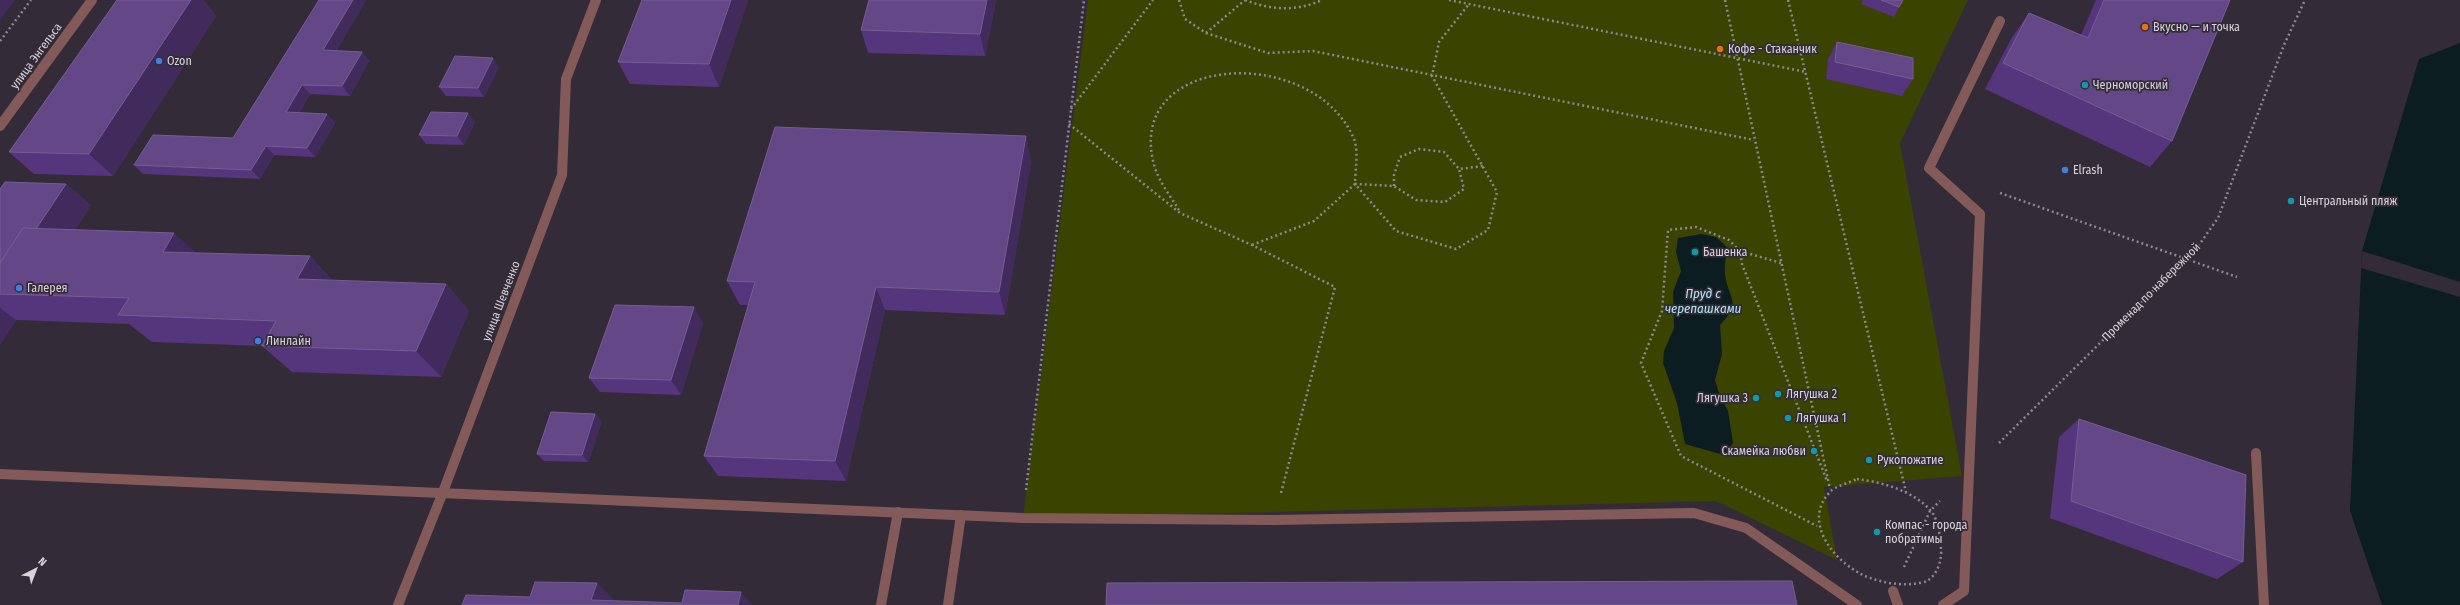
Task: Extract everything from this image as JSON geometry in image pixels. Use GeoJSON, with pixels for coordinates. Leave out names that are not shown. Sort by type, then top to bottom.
{"type":"FeatureCollection","features":[{"type":"Feature","properties":{"kind":"street","name":"улица Энгельса"},"geometry":{"type":"LineString","coordinates":[[0,126],[4,114],[92,0]]}},
{"type":"Feature","properties":{"kind":"street","name":"улица Шевченко"},"geometry":{"type":"LineString","coordinates":[[398,605],[443,492],[562,175],[566,80],[596,0]]}},
{"type":"Feature","properties":{"kind":"street"},"geometry":{"type":"LineString","coordinates":[[1943,605],[1964,591],[1980,214],[1929,168],[2000,21]]}},
{"type":"Feature","properties":{"kind":"street"},"geometry":{"type":"LineString","coordinates":[[2256,453],[2264,605]]}},
{"type":"Feature","properties":{"kind":"street"},"geometry":{"type":"LineString","coordinates":[[0,474],[1023,518],[1273,520],[1694,513],[1746,528],[1857,605]]}},
{"type":"Feature","properties":{"kind":"street"},"geometry":{"type":"LineString","coordinates":[[881,605],[898,512]]}},
{"type":"Feature","properties":{"kind":"street"},"geometry":{"type":"LineString","coordinates":[[948,605],[961,515]]}},
{"type":"Feature","properties":{"kind":"street"},"geometry":{"type":"LineString","coordinates":[[1893,591],[1898,605]]}},
{"type":"Feature","properties":{"kind":"path"},"geometry":{"type":"LineString","coordinates":[[0,41],[31,0]]}},
{"type":"Feature","properties":{"kind":"path"},"geometry":{"type":"LineString","coordinates":[[1023,518],[1084,0]]}},
{"type":"Feature","properties":{"kind":"path"},"geometry":{"type":"LineString","coordinates":[[1071,110],[1153,0]]}},
{"type":"Feature","properties":{"kind":"path"},"geometry":{"type":"LineString","coordinates":[[1179,0],[1184,18],[1206,33],[1268,53],[1313,51],[1754,140]]}},
{"type":"Feature","properties":{"kind":"path"},"geometry":{"type":"LineString","coordinates":[[1206,33],[1245,0],[1263,7],[1283,10],[1302,7],[1322,0]]}},
{"type":"Feature","properties":{"kind":"path"},"geometry":{"type":"LineString","coordinates":[[1449,0],[1806,72]]}},
{"type":"Feature","properties":{"kind":"path"},"geometry":{"type":"LineString","coordinates":[[1725,0],[1736,58],[1830,489],[1742,264],[1740,251]]}},
{"type":"Feature","properties":{"kind":"path"},"geometry":{"type":"LineString","coordinates":[[1788,0],[1906,492]]}},
{"type":"Feature","properties":{"kind":"path","name":"Променад по набережной"},"geometry":{"type":"LineString","coordinates":[[1998,444],[2200,245],[2218,218],[2284,45],[2305,0]]}},
{"type":"Feature","properties":{"kind":"path"},"geometry":{"type":"LineString","coordinates":[[1180,212],[1155,168],[1151,136],[1157,111],[1181,87],[1216,76],[1254,73],[1296,83],[1330,105],[1355,140],[1355,184],[1396,231],[1456,249],[1488,230],[1497,192],[1432,76],[1439,42],[1469,4]]}},
{"type":"Feature","properties":{"kind":"path"},"geometry":{"type":"LineString","coordinates":[[1069,124],[1180,212],[1252,245],[1335,287],[1273,520]]}},
{"type":"Feature","properties":{"kind":"path"},"geometry":{"type":"LineString","coordinates":[[1252,245],[1314,221],[1355,184],[1394,186],[1416,200],[1445,202],[1464,189],[1459,169],[1444,152],[1419,149],[1400,157],[1394,175],[1394,186]]}},
{"type":"Feature","properties":{"kind":"path"},"geometry":{"type":"LineString","coordinates":[[1459,169],[1483,166]]}},
{"type":"Feature","properties":{"kind":"path"},"geometry":{"type":"LineString","coordinates":[[1996,192],[2237,277]]}},
{"type":"Feature","properties":{"kind":"path"},"geometry":{"type":"LineString","coordinates":[[1781,262],[1740,251],[1729,240],[1696,227],[1668,230],[1662,311],[1641,363],[1681,456],[1817,526]]}},
{"type":"Feature","properties":{"kind":"path"},"geometry":{"type":"LineString","coordinates":[[1831,556],[1823,545],[1817,526],[1818,512],[1822,500],[1831,490],[1843,483],[1858,479],[1874,480],[1890,484],[1906,492],[1930,511],[1940,531],[1942,554],[1937,570],[1927,581],[1911,589],[1893,591]]}},
{"type":"Feature","properties":{"kind":"path"},"geometry":{"type":"LineString","coordinates":[[1902,571],[1930,511],[1942,500]]}},
{"type":"Feature","properties":{"kind":"path"},"geometry":{"type":"LineString","coordinates":[[1893,591],[1899,578]]}},
{"type":"Feature","properties":{"kind":"green space"},"geometry":{"type":"Polygon","coordinates":[[[1088,0],[1968,0],[1900,143],[1962,476],[1824,487],[1837,560],[1716,501],[1023,518],[1088,0]]]}},
{"type":"Feature","properties":{"kind":"water"},"geometry":{"type":"Polygon","coordinates":[[[2460,43],[2460,605],[2382,605],[2350,511],[2362,251],[2419,59],[2460,43]]]}},
{"type":"Feature","properties":{"kind":"water","name":"Пруд с черепашками"},"geometry":{"type":"Polygon","coordinates":[[[1701,234],[1716,237],[1728,248],[1725,274],[1732,305],[1731,311],[1720,325],[1722,354],[1715,380],[1720,396],[1728,411],[1733,443],[1724,455],[1685,444],[1677,403],[1663,363],[1664,351],[1674,328],[1673,292],[1681,271],[1676,252],[1678,238],[1701,234]]]}},
{"type":"Feature","properties":{"kind":"pier"},"geometry":{"type":"Polygon","coordinates":[[[2362,251],[2460,282],[2460,297],[2361,268],[2362,251]]]}},
{"type":"Feature","properties":{"kind":"building"},"geometry":{"type":"Polygon","coordinates":[[[117,0],[191,0],[89,154],[9,152],[117,0]]]}},
{"type":"Feature","properties":{"kind":"building"},"geometry":{"type":"Polygon","coordinates":[[[319,0],[353,0],[323,50],[362,52],[342,86],[302,85],[286,112],[327,114],[307,148],[266,146],[251,170],[134,165],[153,135],[233,138],[319,0]]]}},
{"type":"Feature","properties":{"kind":"building"},"geometry":{"type":"Polygon","coordinates":[[[642,0],[731,0],[709,64],[618,62],[642,0]]]}},
{"type":"Feature","properties":{"kind":"building"},"geometry":{"type":"Polygon","coordinates":[[[869,0],[987,0],[980,34],[861,30],[869,0]]]}},
{"type":"Feature","properties":{"kind":"building"},"geometry":{"type":"Polygon","coordinates":[[[1881,0],[1903,0],[1899,7],[1881,0]]]}},
{"type":"Feature","properties":{"kind":"building","name":"Черноморский"},"geometry":{"type":"Polygon","coordinates":[[[2104,0],[2230,0],[2172,141],[2003,63],[2029,13],[2088,38],[2104,0]]]}},
{"type":"Feature","properties":{"kind":"building"},"geometry":{"type":"Polygon","coordinates":[[[1837,42],[1913,58],[1913,79],[1835,62],[1837,42]]]}},
{"type":"Feature","properties":{"kind":"building"},"geometry":{"type":"Polygon","coordinates":[[[455,56],[493,58],[478,88],[439,87],[455,56]]]}},
{"type":"Feature","properties":{"kind":"building"},"geometry":{"type":"Polygon","coordinates":[[[431,112],[468,113],[457,136],[419,135],[431,112]]]}},
{"type":"Feature","properties":{"kind":"building"},"geometry":{"type":"Polygon","coordinates":[[[775,127],[1026,136],[999,292],[876,287],[835,461],[704,456],[755,282],[727,281],[775,127]]]}},
{"type":"Feature","properties":{"kind":"building"},"geometry":{"type":"Polygon","coordinates":[[[5,182],[66,184],[36,229],[23,228],[0,263],[0,189],[5,182]]]}},
{"type":"Feature","properties":{"kind":"building"},"geometry":{"type":"Polygon","coordinates":[[[23,228],[174,233],[163,252],[310,256],[297,279],[446,284],[416,351],[262,346],[276,321],[118,315],[129,298],[0,294],[0,263],[23,228]]]}},
{"type":"Feature","properties":{"kind":"building"},"geometry":{"type":"Polygon","coordinates":[[[615,305],[694,307],[671,380],[589,378],[615,305]]]}},
{"type":"Feature","properties":{"kind":"building"},"geometry":{"type":"Polygon","coordinates":[[[551,412],[595,414],[582,455],[537,454],[551,412]]]}},
{"type":"Feature","properties":{"kind":"building"},"geometry":{"type":"Polygon","coordinates":[[[2079,419],[2246,475],[2243,562],[2071,501],[2079,419]]]}},
{"type":"Feature","properties":{"kind":"building"},"geometry":{"type":"Polygon","coordinates":[[[1792,581],[1797,605],[1106,605],[1107,583],[1792,581]]]}},
{"type":"Feature","properties":{"kind":"building"},"geometry":{"type":"Polygon","coordinates":[[[535,582],[597,583],[591,600],[682,603],[685,590],[741,592],[738,605],[462,605],[466,595],[530,597],[535,582]]]}},
{"type":"Feature","properties":{"kind":"place","name":"Вкусно — и точка"},"geometry":{"type":"Point","coordinates":[2145,27]}},
{"type":"Feature","properties":{"kind":"place","name":"Кофе - Стаканчик"},"geometry":{"type":"Point","coordinates":[1720,49]}},
{"type":"Feature","properties":{"kind":"place","name":"Ozon"},"geometry":{"type":"Point","coordinates":[159,61]}},
{"type":"Feature","properties":{"kind":"place","name":"Черноморский"},"geometry":{"type":"Point","coordinates":[2085,85]}},
{"type":"Feature","properties":{"kind":"place","name":"Elrash"},"geometry":{"type":"Point","coordinates":[2065,170]}},
{"type":"Feature","properties":{"kind":"place","name":"Центральный пляж"},"geometry":{"type":"Point","coordinates":[2291,201]}},
{"type":"Feature","properties":{"kind":"place","name":"Башенка"},"geometry":{"type":"Point","coordinates":[1695,252]}},
{"type":"Feature","properties":{"kind":"place","name":"Галерея"},"geometry":{"type":"Point","coordinates":[19,288]}},
{"type":"Feature","properties":{"kind":"place","name":"Линлайн"},"geometry":{"type":"Point","coordinates":[258,341]}},
{"type":"Feature","properties":{"kind":"place","name":"Лягушка 2"},"geometry":{"type":"Point","coordinates":[1778,394]}},
{"type":"Feature","properties":{"kind":"place","name":"Лягушка 3"},"geometry":{"type":"Point","coordinates":[1756,398]}},
{"type":"Feature","properties":{"kind":"place","name":"Лягушка 1"},"geometry":{"type":"Point","coordinates":[1788,418]}},
{"type":"Feature","properties":{"kind":"place","name":"Скамейка любви"},"geometry":{"type":"Point","coordinates":[1814,451]}},
{"type":"Feature","properties":{"kind":"place","name":"Рукопожатие"},"geometry":{"type":"Point","coordinates":[1869,460]}},
{"type":"Feature","properties":{"kind":"place","name":"Компас - города побратимы"},"geometry":{"type":"Point","coordinates":[1877,532]}}]}
